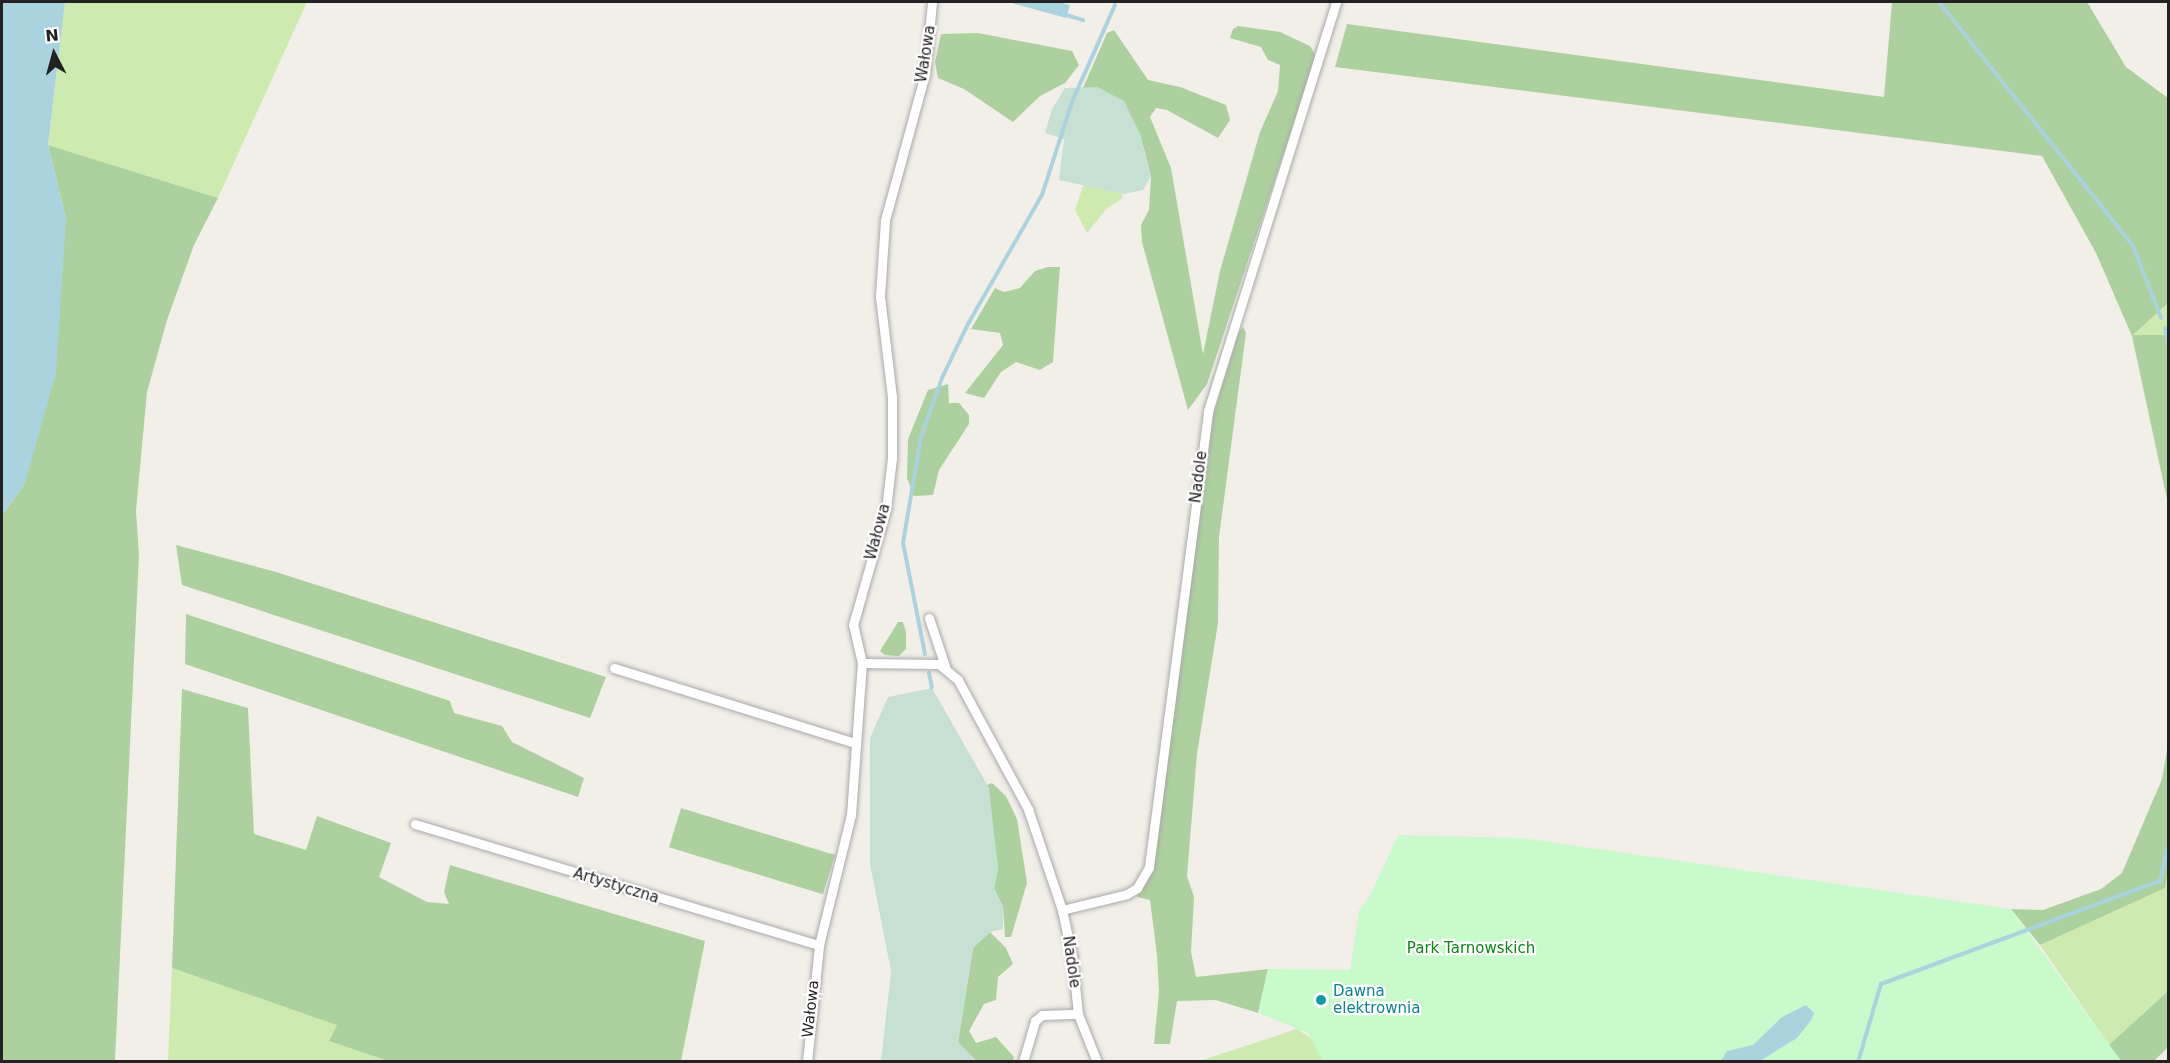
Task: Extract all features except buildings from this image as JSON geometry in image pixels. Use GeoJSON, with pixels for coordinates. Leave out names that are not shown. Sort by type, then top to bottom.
{"type":"FeatureCollection","features":[{"type":"Feature","properties":{"kind":"street","name":"Wałowa"},"geometry":{"type":"LineString","coordinates":[[807,1062],[819,945],[851,815],[862,663],[853,625],[886,509],[892,458],[892,397],[880,296],[885,220],[926,67],[932,2]]}},
{"type":"Feature","properties":{"kind":"street","name":"Nadole"},"geometry":{"type":"LineString","coordinates":[[1062,910],[1127,894],[1137,888],[1149,867],[1208,411],[1336,2]]}},
{"type":"Feature","properties":{"kind":"street","name":"Nadole"},"geometry":{"type":"LineString","coordinates":[[929,618],[945,666],[958,680],[1028,809],[1062,910],[1072,956],[1078,1014],[1097,1062]]}},
{"type":"Feature","properties":{"kind":"street"},"geometry":{"type":"LineString","coordinates":[[862,663],[914,662],[945,666]]}},
{"type":"Feature","properties":{"kind":"street"},"geometry":{"type":"LineString","coordinates":[[614,668],[680,691],[855,742]]}},
{"type":"Feature","properties":{"kind":"street","name":"Artystyczna"},"geometry":{"type":"LineString","coordinates":[[415,824],[819,945]]}},
{"type":"Feature","properties":{"kind":"street"},"geometry":{"type":"LineString","coordinates":[[1023,1062],[1035,1021],[1042,1015],[1078,1014]]}},
{"type":"Feature","properties":{"kind":"green space"},"geometry":{"type":"Polygon","coordinates":[[[65,2],[307,2],[218,198],[48,145],[65,2]]]}},
{"type":"Feature","properties":{"kind":"green space"},"geometry":{"type":"Polygon","coordinates":[[[1892,2],[2087,2],[2126,67],[2168,98],[2168,303],[2133,335],[2168,335],[2168,504],[2132,336],[2096,253],[2042,156],[1335,67],[1347,24],[1884,97],[1892,2]]]}},
{"type":"Feature","properties":{"kind":"green space"},"geometry":{"type":"Polygon","coordinates":[[[1238,26],[1280,32],[1310,46],[1316,56],[1207,384],[1188,410],[1142,242],[1141,225],[1149,210],[1151,176],[1140,134],[1131,118],[1083,88],[1107,33],[1114,30],[1148,80],[1180,87],[1226,105],[1230,120],[1218,138],[1167,110],[1156,108],[1150,117],[1171,168],[1203,354],[1220,271],[1260,132],[1278,91],[1280,65],[1268,60],[1261,47],[1230,38],[1233,29],[1238,26]]]}},
{"type":"Feature","properties":{"kind":"green space"},"geometry":{"type":"Polygon","coordinates":[[[978,33],[1072,51],[1079,65],[1065,83],[1040,96],[1013,122],[964,89],[938,78],[935,62],[941,34],[978,33]]]}},
{"type":"Feature","properties":{"kind":"green space"},"geometry":{"type":"Polygon","coordinates":[[[1097,87],[1124,101],[1140,134],[1151,176],[1143,190],[1124,194],[1059,180],[1064,139],[1045,133],[1052,109],[1065,88],[1097,87]]]}},
{"type":"Feature","properties":{"kind":"green space"},"geometry":{"type":"Polygon","coordinates":[[[48,145],[218,198],[194,245],[167,320],[147,392],[136,511],[139,555],[115,1061],[2,1062],[2,515],[25,483],[66,219],[48,145]]]}},
{"type":"Feature","properties":{"kind":"green space"},"geometry":{"type":"Polygon","coordinates":[[[1084,183],[1121,193],[1123,198],[1107,208],[1087,233],[1075,210],[1084,183]]]}},
{"type":"Feature","properties":{"kind":"green space"},"geometry":{"type":"Polygon","coordinates":[[[1048,267],[1060,267],[1053,362],[1040,370],[1016,362],[1001,372],[984,398],[965,393],[1003,345],[1000,333],[971,329],[995,288],[1004,292],[1020,288],[1035,271],[1048,267]]]}},
{"type":"Feature","properties":{"kind":"green space"},"geometry":{"type":"Polygon","coordinates":[[[2168,303],[2168,335],[2132,336],[2168,303]]]}},
{"type":"Feature","properties":{"kind":"green space"},"geometry":{"type":"Polygon","coordinates":[[[1243,327],[1246,333],[1219,537],[1218,623],[1197,754],[1187,876],[1194,897],[1191,952],[1196,977],[1268,969],[1258,1013],[1216,1000],[1177,1001],[1170,1044],[1154,1044],[1159,992],[1157,955],[1150,900],[1137,897],[1152,873],[1158,840],[1208,432],[1238,334],[1243,327]]]}},
{"type":"Feature","properties":{"kind":"green space"},"geometry":{"type":"Polygon","coordinates":[[[948,384],[949,403],[959,403],[969,415],[969,424],[939,470],[933,495],[914,496],[907,478],[908,439],[928,390],[948,384]]]}},
{"type":"Feature","properties":{"kind":"green space"},"geometry":{"type":"Polygon","coordinates":[[[176,545],[276,572],[606,677],[590,718],[182,585],[176,545]]]}},
{"type":"Feature","properties":{"kind":"green space"},"geometry":{"type":"Polygon","coordinates":[[[186,614],[450,701],[454,713],[502,726],[512,742],[584,778],[578,797],[185,664],[186,614]]]}},
{"type":"Feature","properties":{"kind":"green space"},"geometry":{"type":"Polygon","coordinates":[[[898,622],[903,622],[906,632],[906,649],[899,656],[885,655],[880,651],[898,622]]]}},
{"type":"Feature","properties":{"kind":"green space"},"geometry":{"type":"Polygon","coordinates":[[[932,688],[989,788],[998,868],[994,888],[1003,907],[1003,929],[990,932],[973,948],[958,1042],[976,1061],[881,1061],[891,971],[870,864],[870,738],[888,697],[932,688]]]}},
{"type":"Feature","properties":{"kind":"green space"},"geometry":{"type":"Polygon","coordinates":[[[182,689],[248,708],[254,834],[306,850],[317,816],[391,843],[379,877],[427,902],[449,904],[444,892],[450,865],[705,941],[681,1061],[388,1061],[329,1041],[337,1025],[172,968],[182,689]]]}},
{"type":"Feature","properties":{"kind":"green space"},"geometry":{"type":"Polygon","coordinates":[[[2168,745],[2168,870],[2165,888],[2040,945],[2011,909],[2043,910],[2101,889],[2122,873],[2162,779],[2168,745]]]}},
{"type":"Feature","properties":{"kind":"green space"},"geometry":{"type":"Polygon","coordinates":[[[992,783],[1006,796],[1017,819],[1027,883],[1011,937],[1005,937],[1003,907],[994,888],[998,868],[987,785],[992,783]]]}},
{"type":"Feature","properties":{"kind":"green space"},"geometry":{"type":"Polygon","coordinates":[[[681,808],[835,855],[823,894],[669,847],[681,808]]]}},
{"type":"Feature","properties":{"kind":"green space","name":"Park Tarnowskich"},"geometry":{"type":"Polygon","coordinates":[[[1398,835],[1522,838],[2011,909],[2121,1061],[1323,1061],[1308,1033],[1258,1013],[1268,969],[1350,970],[1359,910],[1370,896],[1398,835]]]}},
{"type":"Feature","properties":{"kind":"green space"},"geometry":{"type":"Polygon","coordinates":[[[2168,870],[2168,991],[2109,1045],[2040,945],[2164,888],[2168,870]]]}},
{"type":"Feature","properties":{"kind":"green space"},"geometry":{"type":"Polygon","coordinates":[[[990,932],[1006,948],[1013,964],[998,977],[996,1000],[984,1004],[969,1031],[976,1043],[996,1037],[1014,1057],[1013,1061],[976,1061],[958,1042],[973,948],[990,932]]]}},
{"type":"Feature","properties":{"kind":"green space"},"geometry":{"type":"Polygon","coordinates":[[[172,968],[338,1025],[329,1041],[388,1061],[168,1062],[172,968]]]}},
{"type":"Feature","properties":{"kind":"green space"},"geometry":{"type":"Polygon","coordinates":[[[2168,991],[2168,1047],[2154,1061],[2121,1061],[2109,1045],[2168,991]]]}},
{"type":"Feature","properties":{"kind":"green space"},"geometry":{"type":"Polygon","coordinates":[[[1297,1029],[1315,1041],[1323,1061],[1196,1062],[1297,1029]]]}},
{"type":"Feature","properties":{"kind":"water"},"geometry":{"type":"Polygon","coordinates":[[[2,2],[65,2],[48,145],[66,219],[56,373],[25,483],[2,515],[2,2]]]}},
{"type":"Feature","properties":{"kind":"water"},"geometry":{"type":"Polygon","coordinates":[[[1008,2],[1058,2],[1070,5],[1066,18],[1008,2]]]}},
{"type":"Feature","properties":{"kind":"water"},"geometry":{"type":"Polygon","coordinates":[[[1806,1005],[1814,1013],[1797,1038],[1760,1061],[1721,1061],[1727,1051],[1753,1045],[1782,1017],[1806,1005]]]}},
{"type":"Feature","properties":{"kind":"waterway"},"geometry":{"type":"LineString","coordinates":[[1939,2],[2133,246],[2161,318]]}},
{"type":"Feature","properties":{"kind":"waterway"},"geometry":{"type":"LineString","coordinates":[[925,654],[903,543],[921,437],[942,378],[968,324],[1042,195],[1072,102],[1115,5]]}},
{"type":"Feature","properties":{"kind":"waterway"},"geometry":{"type":"LineString","coordinates":[[1063,14],[1083,20]]}},
{"type":"Feature","properties":{"kind":"waterway"},"geometry":{"type":"LineString","coordinates":[[2165,328],[2168,343]]}},
{"type":"Feature","properties":{"kind":"waterway"},"geometry":{"type":"LineString","coordinates":[[929,673],[932,688]]}},
{"type":"Feature","properties":{"kind":"waterway"},"geometry":{"type":"LineString","coordinates":[[1858,1062],[1881,984],[2160,881],[2168,847]]}},
{"type":"Feature","properties":{"kind":"place","name":"Dawna elektrownia"},"geometry":{"type":"Point","coordinates":[1321,1000]}}]}
